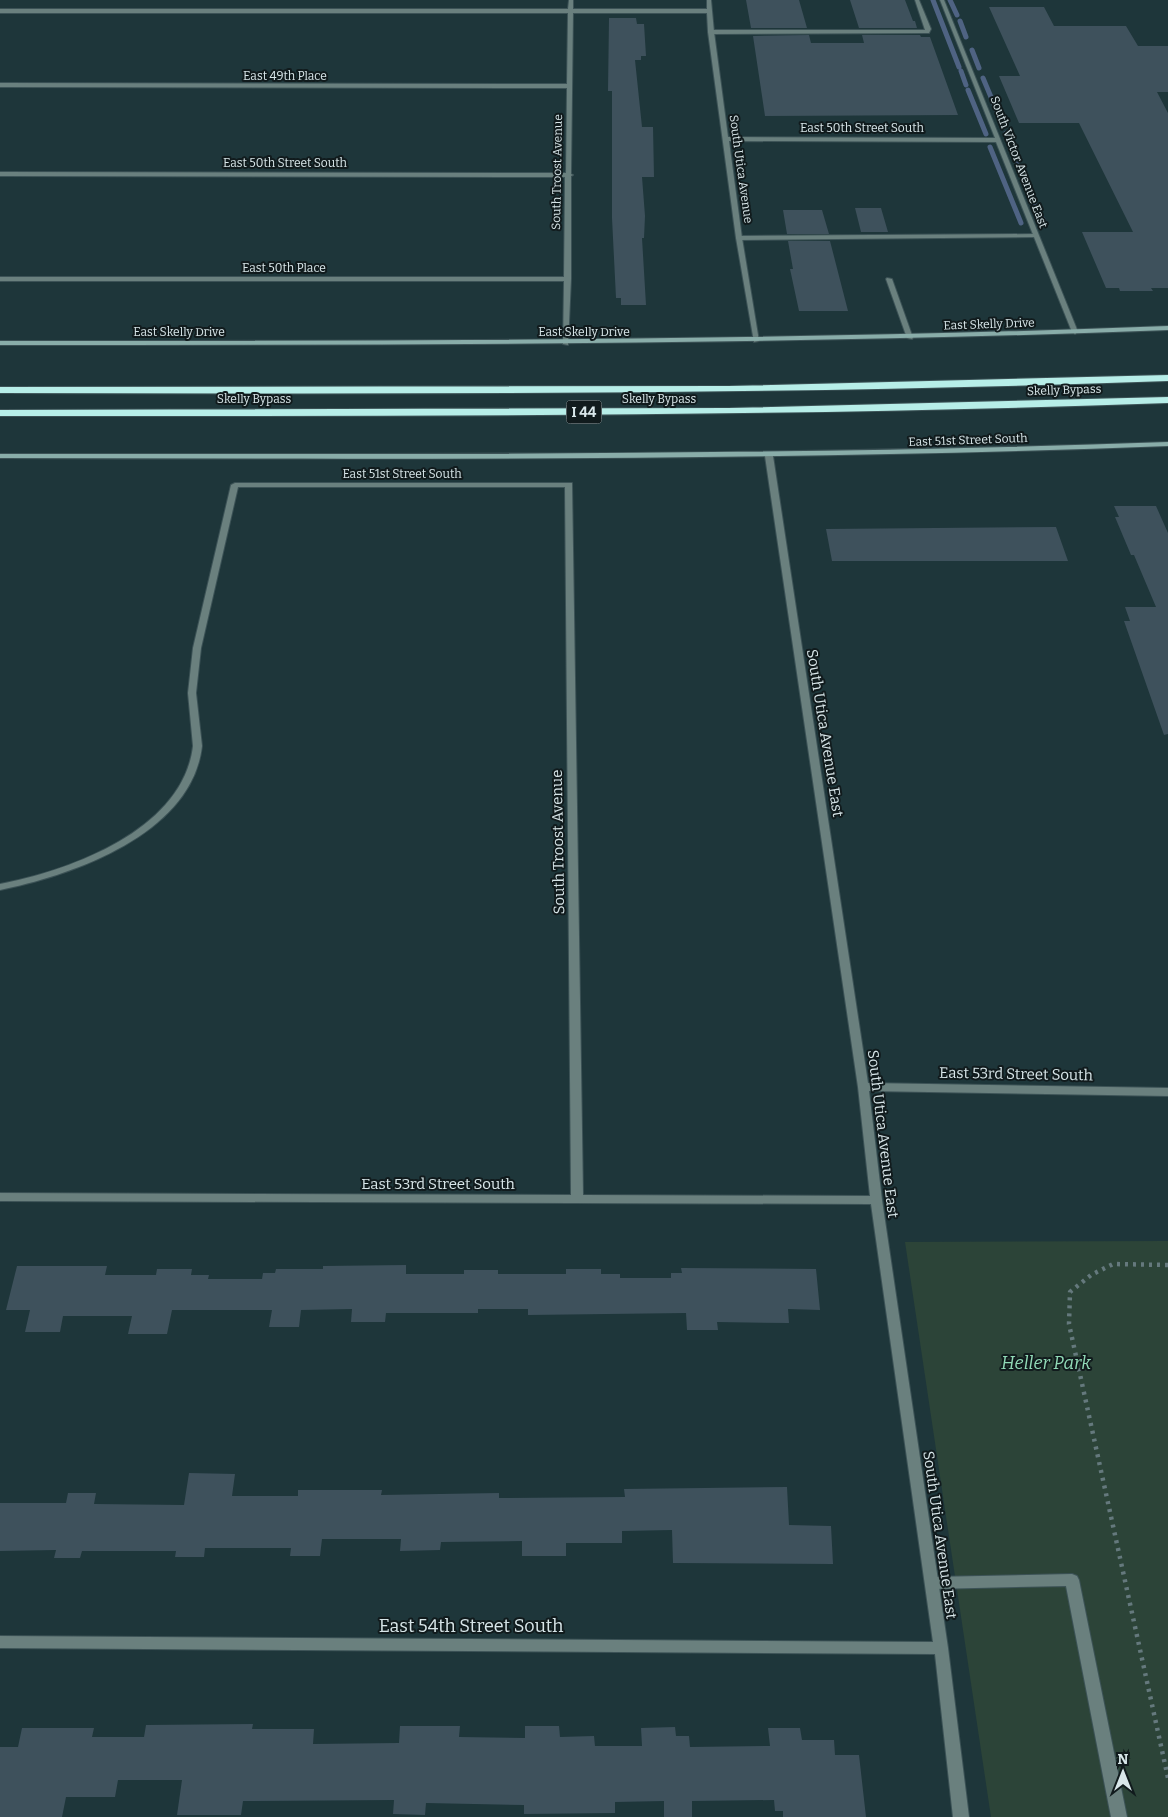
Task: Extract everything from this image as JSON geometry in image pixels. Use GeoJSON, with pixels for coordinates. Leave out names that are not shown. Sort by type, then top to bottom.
{"type":"FeatureCollection","features":[{"type":"Feature","properties":{"kind":"highway","name":"Skelly Bypass"},"geometry":{"type":"LineString","coordinates":[[0,390],[678,390],[868,387],[1168,378]]}},
{"type":"Feature","properties":{"kind":"highway","name":"Skelly Bypass"},"geometry":{"type":"LineString","coordinates":[[0,412],[679,412],[861,410],[1168,400]]}},
{"type":"Feature","properties":{"kind":"main road","name":"East Skelly Drive"},"geometry":{"type":"LineString","coordinates":[[0,343],[566,344],[910,338],[1168,328]]}},
{"type":"Feature","properties":{"kind":"main road","name":"East 51st Street South"},"geometry":{"type":"LineString","coordinates":[[769,456],[1000,451],[1168,444]]}},
{"type":"Feature","properties":{"kind":"main road"},"geometry":{"type":"LineString","coordinates":[[0,456],[769,456]]}},
{"type":"Feature","properties":{"kind":"street","name":"South Troost Avenue"},"geometry":{"type":"LineString","coordinates":[[566,344],[570,175],[571,0]]}},
{"type":"Feature","properties":{"kind":"street","name":"South Utica Avenue"},"geometry":{"type":"LineString","coordinates":[[709,0],[711,32],[739,238],[756,341]]}},
{"type":"Feature","properties":{"kind":"street"},"geometry":{"type":"LineString","coordinates":[[711,32],[927,32],[928,28],[917,0]]}},
{"type":"Feature","properties":{"kind":"street","name":"South Victor Avenue East"},"geometry":{"type":"LineString","coordinates":[[942,0],[1075,332]]}},
{"type":"Feature","properties":{"kind":"street"},"geometry":{"type":"LineString","coordinates":[[0,11],[112,8],[710,11]]}},
{"type":"Feature","properties":{"kind":"street","name":"East 49th Place"},"geometry":{"type":"LineString","coordinates":[[0,86],[570,86]]}},
{"type":"Feature","properties":{"kind":"street","name":"East 50th Street South"},"geometry":{"type":"LineString","coordinates":[[726,139],[998,140]]}},
{"type":"Feature","properties":{"kind":"street","name":"East 50th Street South"},"geometry":{"type":"LineString","coordinates":[[0,174],[570,175]]}},
{"type":"Feature","properties":{"kind":"street"},"geometry":{"type":"LineString","coordinates":[[739,238],[1035,236]]}},
{"type":"Feature","properties":{"kind":"street","name":"East 50th Place"},"geometry":{"type":"LineString","coordinates":[[0,279],[568,279]]}},
{"type":"Feature","properties":{"kind":"street"},"geometry":{"type":"LineString","coordinates":[[889,279],[910,338]]}},
{"type":"Feature","properties":{"kind":"street","name":"South Utica Avenue East"},"geometry":{"type":"LineString","coordinates":[[769,456],[863,1086],[876,1200],[932,1583],[962,1817]]}},
{"type":"Feature","properties":{"kind":"street","name":"East 51st Street South"},"geometry":{"type":"LineString","coordinates":[[0,888],[20,884],[67,869],[103,854],[137,833],[161,814],[178,795],[191,773],[197,753],[198,728],[192,694],[197,647],[235,485],[569,485]]}},
{"type":"Feature","properties":{"kind":"street","name":"South Troost Avenue"},"geometry":{"type":"LineString","coordinates":[[569,485],[577,1199]]}},
{"type":"Feature","properties":{"kind":"street","name":"East 53rd Street South"},"geometry":{"type":"LineString","coordinates":[[863,1086],[1168,1092]]}},
{"type":"Feature","properties":{"kind":"street","name":"East 53rd Street South"},"geometry":{"type":"LineString","coordinates":[[0,1197],[876,1200]]}},
{"type":"Feature","properties":{"kind":"street"},"geometry":{"type":"LineString","coordinates":[[932,1583],[1072,1580],[1119,1817]]}},
{"type":"Feature","properties":{"kind":"street","name":"East 54th Street South"},"geometry":{"type":"LineString","coordinates":[[0,1642],[941,1648]]}},
{"type":"Feature","properties":{"kind":"path"},"geometry":{"type":"LineString","coordinates":[[1168,1265],[1112,1264],[1091,1275],[1070,1292],[1069,1324],[1168,1778]]}},
{"type":"Feature","properties":{"kind":"green space","name":"Heller Park"},"geometry":{"type":"Polygon","coordinates":[[[1168,1241],[1168,1817],[991,1817],[905,1242],[1168,1241]]]}},
{"type":"Feature","properties":{"kind":"building"},"geometry":{"type":"Polygon","coordinates":[[[746,0],[799,0],[807,28],[751,28],[746,0]]]}},
{"type":"Feature","properties":{"kind":"building"},"geometry":{"type":"Polygon","coordinates":[[[850,0],[905,0],[917,28],[859,28],[850,0]]]}},
{"type":"Feature","properties":{"kind":"building"},"geometry":{"type":"Polygon","coordinates":[[[989,7],[1044,7],[1054,26],[1126,26],[1138,46],[1168,46],[1168,92],[1157,92],[1168,113],[1168,288],[1151,288],[1153,291],[1120,291],[1119,288],[1106,288],[1082,232],[1133,232],[1079,123],[1019,123],[999,76],[1020,76],[989,7]]]}},
{"type":"Feature","properties":{"kind":"building"},"geometry":{"type":"Polygon","coordinates":[[[609,18],[636,18],[637,24],[644,24],[646,56],[641,56],[641,60],[635,60],[642,127],[653,127],[654,177],[642,177],[645,216],[644,238],[642,238],[646,305],[621,305],[621,298],[616,298],[612,218],[612,91],[608,91],[609,18]]]}},
{"type":"Feature","properties":{"kind":"building"},"geometry":{"type":"Polygon","coordinates":[[[809,35],[811,43],[864,43],[862,35],[920,35],[921,37],[930,37],[958,115],[765,116],[753,36],[809,35]]]}},
{"type":"Feature","properties":{"kind":"building"},"geometry":{"type":"Polygon","coordinates":[[[855,208],[881,208],[888,232],[861,232],[855,208]]]}},
{"type":"Feature","properties":{"kind":"building"},"geometry":{"type":"Polygon","coordinates":[[[783,210],[822,210],[829,234],[787,234],[783,210]]]}},
{"type":"Feature","properties":{"kind":"building"},"geometry":{"type":"Polygon","coordinates":[[[788,241],[830,241],[848,311],[799,311],[790,269],[793,269],[788,241]]]}},
{"type":"Feature","properties":{"kind":"building"},"geometry":{"type":"Polygon","coordinates":[[[1114,506],[1156,506],[1168,533],[1168,734],[1164,735],[1124,621],[1130,621],[1125,607],[1156,607],[1134,555],[1131,555],[1115,517],[1119,517],[1114,506]]]}},
{"type":"Feature","properties":{"kind":"building"},"geometry":{"type":"Polygon","coordinates":[[[1056,527],[1068,561],[832,561],[826,529],[1056,527]]]}},
{"type":"Feature","properties":{"kind":"building"},"geometry":{"type":"Polygon","coordinates":[[[406,1265],[406,1274],[464,1274],[464,1270],[498,1270],[498,1274],[566,1274],[566,1269],[601,1269],[601,1274],[620,1274],[620,1278],[671,1278],[671,1273],[682,1273],[681,1268],[816,1269],[820,1310],[788,1309],[789,1323],[717,1322],[718,1330],[687,1330],[686,1313],[528,1315],[528,1309],[478,1309],[478,1313],[386,1313],[385,1322],[351,1322],[352,1309],[301,1310],[299,1327],[269,1327],[272,1310],[172,1310],[167,1334],[128,1334],[132,1316],[63,1316],[60,1332],[25,1332],[30,1310],[6,1310],[17,1266],[107,1266],[105,1275],[156,1275],[157,1269],[192,1269],[191,1275],[209,1275],[208,1279],[262,1279],[263,1273],[275,1273],[276,1269],[323,1269],[323,1266],[406,1265]]]}},
{"type":"Feature","properties":{"kind":"building"},"geometry":{"type":"Polygon","coordinates":[[[189,1473],[235,1474],[232,1496],[298,1496],[298,1490],[382,1490],[381,1495],[499,1493],[499,1498],[625,1497],[624,1489],[787,1487],[789,1525],[831,1526],[833,1564],[673,1563],[672,1530],[622,1531],[622,1543],[566,1543],[566,1556],[522,1556],[522,1541],[441,1542],[440,1550],[400,1551],[401,1539],[322,1539],[320,1556],[290,1556],[291,1548],[205,1548],[204,1557],[175,1557],[176,1551],[82,1551],[80,1558],[54,1558],[56,1550],[0,1551],[0,1503],[66,1503],[68,1493],[96,1493],[94,1504],[184,1505],[189,1473]]]}},
{"type":"Feature","properties":{"kind":"building"},"geometry":{"type":"Polygon","coordinates":[[[253,1724],[252,1729],[314,1729],[313,1744],[399,1743],[400,1726],[460,1726],[459,1737],[525,1738],[525,1726],[559,1726],[560,1737],[594,1736],[595,1746],[642,1746],[641,1728],[675,1727],[676,1736],[689,1736],[690,1747],[770,1746],[768,1728],[800,1728],[802,1740],[834,1740],[835,1755],[859,1755],[866,1817],[783,1817],[783,1811],[775,1811],[774,1800],[692,1801],[692,1817],[664,1817],[664,1801],[615,1802],[615,1813],[524,1814],[524,1805],[426,1803],[425,1815],[393,1814],[394,1800],[243,1801],[241,1815],[177,1815],[182,1780],[118,1780],[115,1797],[66,1797],[62,1817],[0,1817],[0,1747],[18,1747],[22,1728],[94,1728],[92,1737],[144,1737],[146,1725],[253,1724]]]}},
{"type":"Feature","properties":{"kind":"waterway"},"geometry":{"type":"LineString","coordinates":[[933,0],[959,67]]}},
{"type":"Feature","properties":{"kind":"waterway"},"geometry":{"type":"LineString","coordinates":[[950,0],[957,15]]}},
{"type":"Feature","properties":{"kind":"waterway"},"geometry":{"type":"LineString","coordinates":[[960,21],[966,37]]}},
{"type":"Feature","properties":{"kind":"waterway"},"geometry":{"type":"LineString","coordinates":[[972,50],[979,68]]}},
{"type":"Feature","properties":{"kind":"waterway"},"geometry":{"type":"LineString","coordinates":[[961,71],[966,85]]}},
{"type":"Feature","properties":{"kind":"waterway"},"geometry":{"type":"LineString","coordinates":[[983,78],[1001,121]]}},
{"type":"Feature","properties":{"kind":"waterway"},"geometry":{"type":"LineString","coordinates":[[968,90],[986,134]]}},
{"type":"Feature","properties":{"kind":"waterway"},"geometry":{"type":"LineString","coordinates":[[1006,133],[1017,162]]}},
{"type":"Feature","properties":{"kind":"waterway"},"geometry":{"type":"LineString","coordinates":[[990,147],[1021,223]]}},
{"type":"Feature","properties":{"kind":"waterway"},"geometry":{"type":"LineString","coordinates":[[1021,170],[1036,209]]}},
{"type":"Feature","properties":{"kind":"waterway"},"geometry":{"type":"LineString","coordinates":[[1043,219],[1044,223]]}}]}
